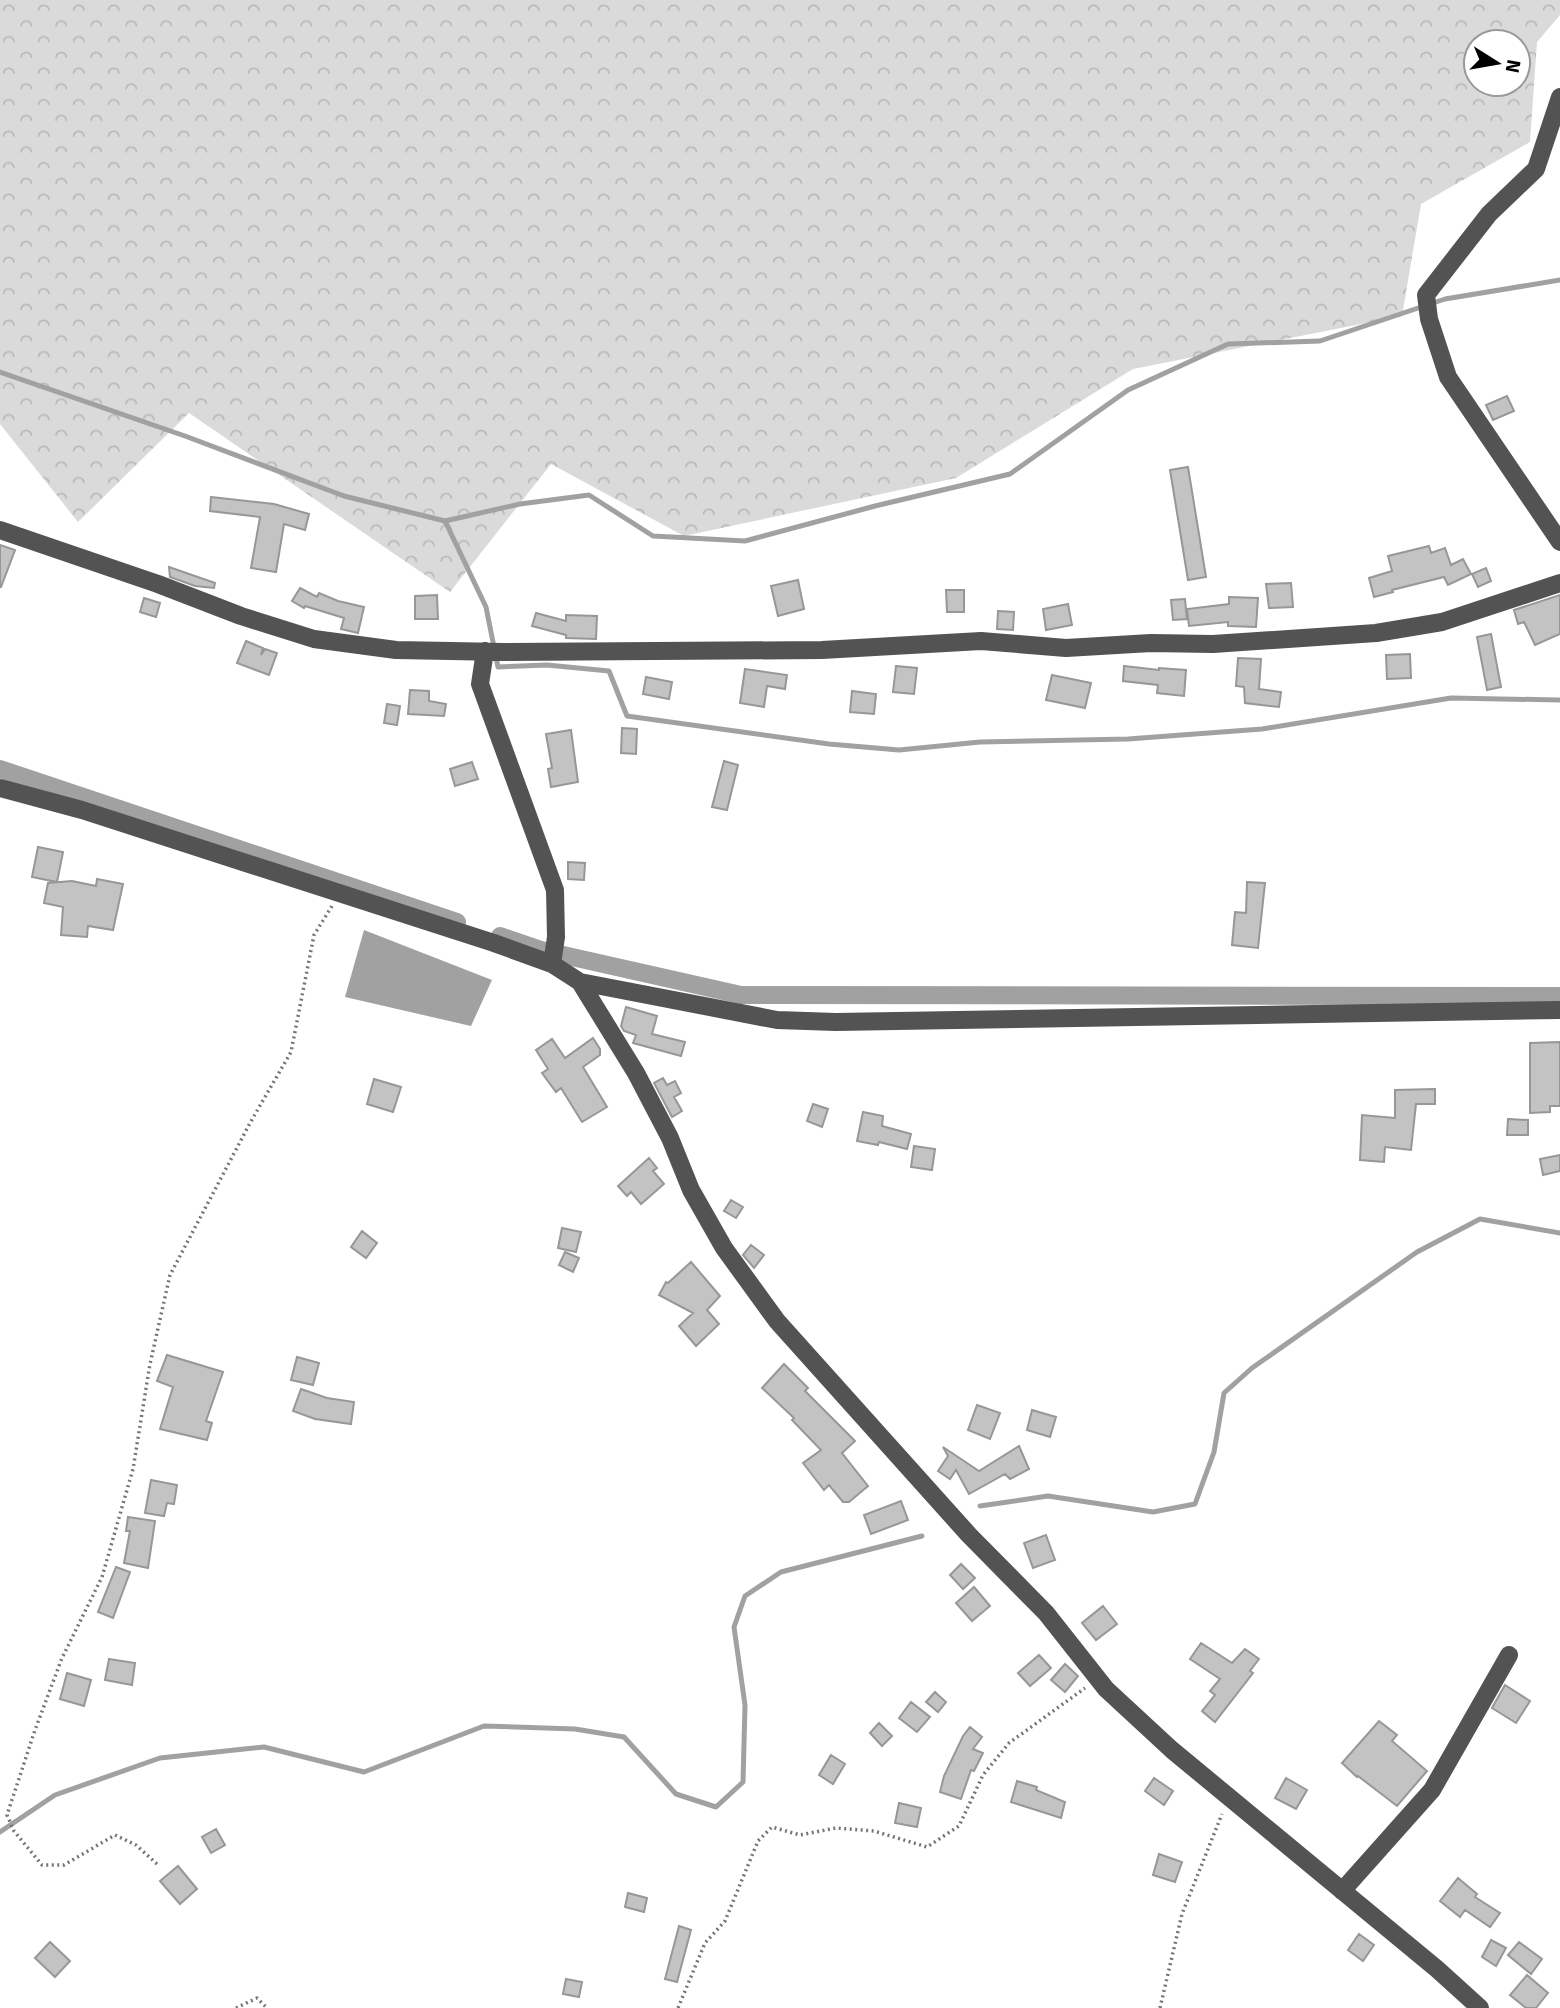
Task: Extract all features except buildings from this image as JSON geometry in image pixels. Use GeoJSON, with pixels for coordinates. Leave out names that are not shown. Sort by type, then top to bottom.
{"type":"FeatureCollection","features":[{"type":"Feature","properties":{"kind":"street"},"geometry":{"type":"LineString","coordinates":[[1560,97],[1536,169],[1489,214],[1426,295],[1429,319],[1448,377],[1560,542]]}},
{"type":"Feature","properties":{"kind":"street"},"geometry":{"type":"LineString","coordinates":[[0,530],[158,584],[241,616],[314,639],[396,650],[822,650],[981,641],[1066,648],[1303,639],[1377,633],[1442,622],[1560,583]]}},
{"type":"Feature","properties":{"kind":"street"},"geometry":{"type":"LineString","coordinates":[[485,652],[480,684],[555,890],[556,937],[552,964]]}},
{"type":"Feature","properties":{"kind":"street"},"geometry":{"type":"LineString","coordinates":[[0,788],[82,810],[340,893],[552,964],[580,982],[778,1020],[1560,1010]]}},
{"type":"Feature","properties":{"kind":"street"},"geometry":{"type":"LineString","coordinates":[[580,982],[636,1073],[670,1138],[691,1190],[724,1248],[777,1321],[969,1535],[1046,1613],[1106,1689],[1172,1751],[1437,1969],[1480,2008]]}},
{"type":"Feature","properties":{"kind":"street"},"geometry":{"type":"LineString","coordinates":[[1342,1891],[1432,1790],[1509,1655]]}},
{"type":"Feature","properties":{"kind":"path"},"geometry":{"type":"LineString","coordinates":[[157,1864],[136,1845],[116,1835],[64,1864],[42,1865],[14,1831],[8,1815],[35,1730],[62,1658],[102,1577],[133,1469],[150,1364],[170,1275],[250,1123],[291,1052],[314,935],[340,893]]}},
{"type":"Feature","properties":{"kind":"path"},"geometry":{"type":"LineString","coordinates":[[678,2008],[705,1942],[725,1921],[758,1841],[772,1827],[800,1835],[836,1828],[874,1831],[927,1847],[959,1826],[983,1775],[1009,1744],[1098,1679]]}},
{"type":"Feature","properties":{"kind":"path"},"geometry":{"type":"LineString","coordinates":[[1160,2008],[1182,1914],[1228,1797]]}},
{"type":"Feature","properties":{"kind":"path"},"geometry":{"type":"LineString","coordinates":[[236,2008],[257,1998],[267,2008]]}},
{"type":"Feature","properties":{"kind":"green space"},"geometry":{"type":"Polygon","coordinates":[[[0,0],[1560,0],[1560,15],[1537,42],[1530,142],[1421,204],[1402,316],[1133,369],[956,478],[684,536],[551,464],[450,592],[189,413],[78,522],[0,424],[0,0]]]}},
{"type":"Feature","properties":{"kind":"shaded area"},"geometry":{"type":"Polygon","coordinates":[[[364,930],[492,980],[471,1026],[345,997],[364,930]]]}},
{"type":"Feature","properties":{"kind":"waterway"},"geometry":{"type":"LineString","coordinates":[[0,372],[185,436],[344,496],[445,521],[520,504],[589,495],[653,536],[745,541],[1010,474],[1128,390],[1228,344],[1320,341],[1445,299],[1560,280]]}},
{"type":"Feature","properties":{"kind":"waterway"},"geometry":{"type":"LineString","coordinates":[[445,521],[486,607],[498,667],[547,665],[609,671],[627,716],[829,744],[899,750],[980,742],[1128,739],[1262,729],[1451,698],[1560,700]]}},
{"type":"Feature","properties":{"kind":"waterway"},"geometry":{"type":"LineString","coordinates":[[0,769],[457,922]]}},
{"type":"Feature","properties":{"kind":"waterway"},"geometry":{"type":"LineString","coordinates":[[500,936],[541,950],[741,995],[1560,996]]}},
{"type":"Feature","properties":{"kind":"waterway"},"geometry":{"type":"LineString","coordinates":[[980,1506],[1048,1496],[1153,1512],[1195,1504],[1214,1452],[1224,1393],[1252,1368],[1417,1252],[1480,1219],[1560,1233]]}},
{"type":"Feature","properties":{"kind":"waterway"},"geometry":{"type":"LineString","coordinates":[[0,1832],[55,1795],[160,1758],[264,1747],[364,1772],[484,1726],[575,1729],[624,1737],[676,1794],[716,1807],[743,1782],[745,1705],[734,1627],[745,1596],[781,1572],[922,1536]]}}]}
